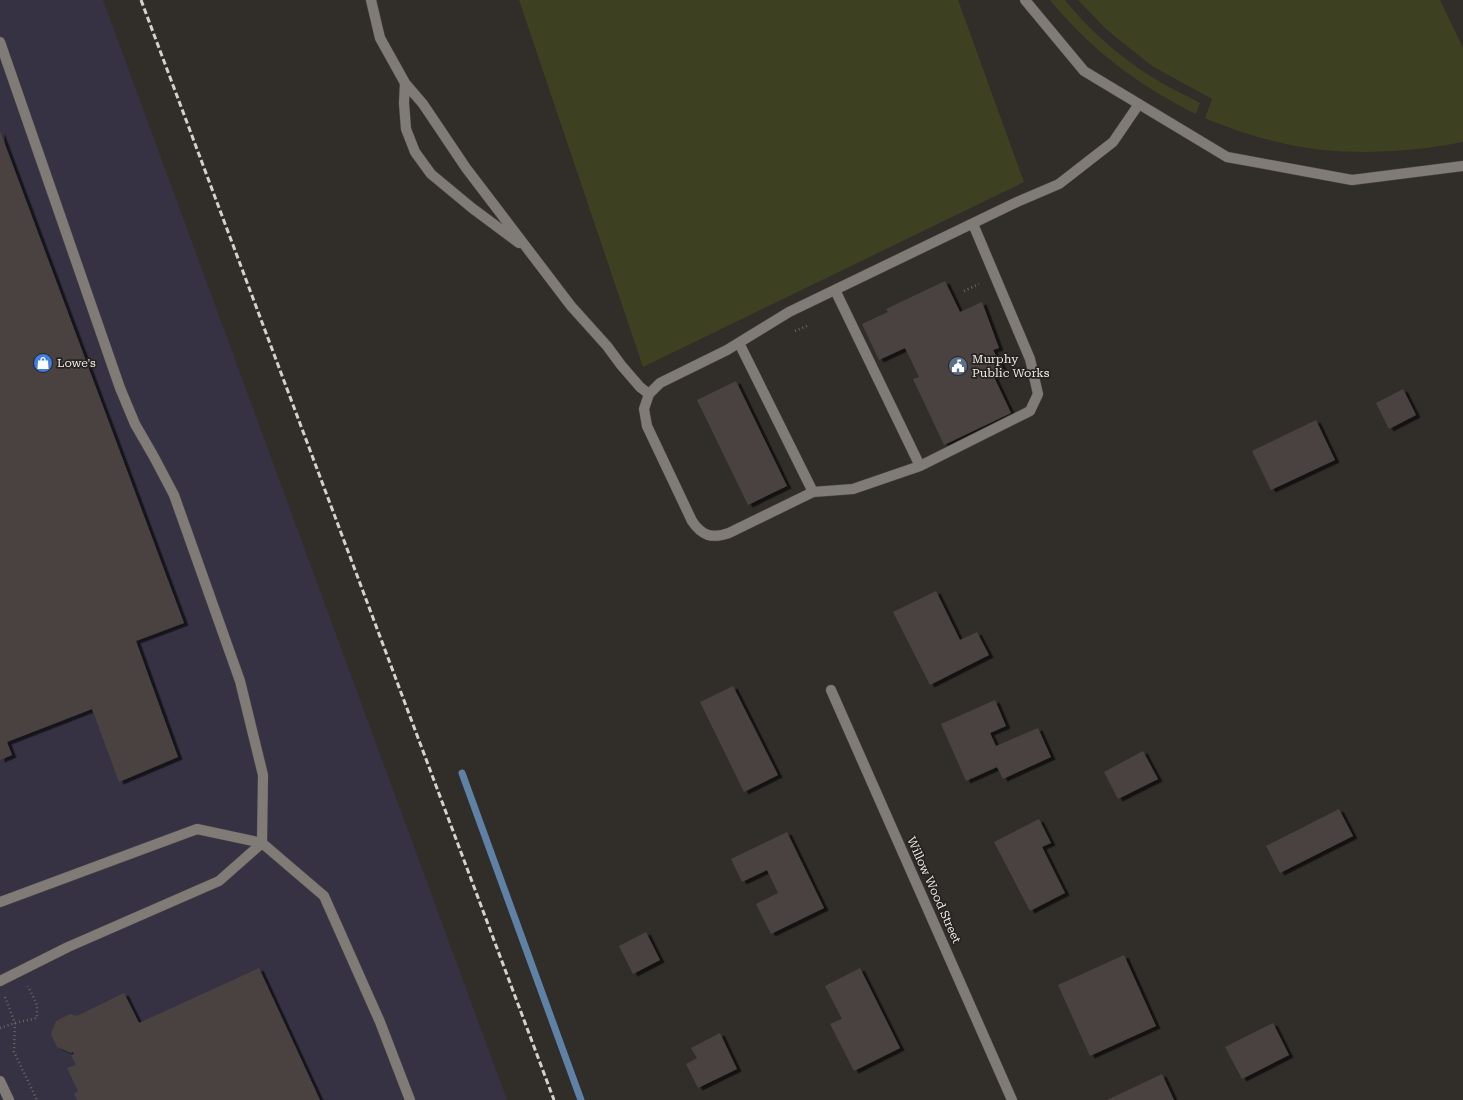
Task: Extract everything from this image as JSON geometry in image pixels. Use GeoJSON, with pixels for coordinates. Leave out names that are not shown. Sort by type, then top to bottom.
{"type":"FeatureCollection","features":[{"type":"Feature","properties":{"kind":"street"},"geometry":{"type":"LineString","coordinates":[[371,0],[380,38],[404,83],[423,104],[466,168],[533,254],[571,306],[630,376],[649,394]]}},
{"type":"Feature","properties":{"kind":"street"},"geometry":{"type":"LineString","coordinates":[[1025,0],[1084,71],[1228,157],[1352,180],[1463,166]]}},
{"type":"Feature","properties":{"kind":"street"},"geometry":{"type":"LineString","coordinates":[[0,42],[120,388],[135,424],[174,495],[240,681],[263,775],[262,843],[219,881],[68,947],[0,981]]}},
{"type":"Feature","properties":{"kind":"street"},"geometry":{"type":"LineString","coordinates":[[404,83],[406,129],[415,152],[431,174],[472,208],[533,254]]}},
{"type":"Feature","properties":{"kind":"street"},"geometry":{"type":"LineString","coordinates":[[973,224],[1030,359],[1038,394],[1030,412],[920,466],[853,489],[813,492],[719,537],[708,536],[698,531],[647,426],[644,409],[649,394],[660,383],[727,350],[789,312],[1017,202],[1059,184],[1113,142],[1139,104]]}},
{"type":"Feature","properties":{"kind":"street"},"geometry":{"type":"LineString","coordinates":[[835,290],[920,466]]}},
{"type":"Feature","properties":{"kind":"street"},"geometry":{"type":"LineString","coordinates":[[739,343],[813,492]]}},
{"type":"Feature","properties":{"kind":"street","name":"Willow Wood Street"},"geometry":{"type":"LineString","coordinates":[[831,690],[1012,1100]]}},
{"type":"Feature","properties":{"kind":"street"},"geometry":{"type":"LineString","coordinates":[[0,902],[197,830],[262,843],[324,896],[380,1022],[410,1100]]}},
{"type":"Feature","properties":{"kind":"street"},"geometry":{"type":"LineString","coordinates":[[0,1081],[9,1100]]}},
{"type":"Feature","properties":{"kind":"path"},"geometry":{"type":"LineString","coordinates":[[964,291],[981,283]]}},
{"type":"Feature","properties":{"kind":"path"},"geometry":{"type":"LineString","coordinates":[[5,996],[15,1023],[14,1052],[37,1100]]}},
{"type":"Feature","properties":{"kind":"path"},"geometry":{"type":"LineString","coordinates":[[0,1028],[37,1018],[38,1005]]}},
{"type":"Feature","properties":{"kind":"shaded area"},"geometry":{"type":"Polygon","coordinates":[[[0,0],[103,0],[507,1100],[0,1100],[0,0]]]}},
{"type":"Feature","properties":{"kind":"green space"},"geometry":{"type":"Polygon","coordinates":[[[519,0],[958,0],[1024,182],[643,367],[519,0]]]}},
{"type":"Feature","properties":{"kind":"green space"},"geometry":{"type":"Polygon","coordinates":[[[1050,0],[1065,0],[1096,34],[1120,54],[1144,72],[1200,103],[1196,114],[1136,79],[1099,51],[1050,0]]]}},
{"type":"Feature","properties":{"kind":"green space"},"geometry":{"type":"Polygon","coordinates":[[[1078,0],[1440,0],[1463,48],[1463,142],[1392,151],[1344,152],[1320,150],[1273,141],[1225,126],[1205,118],[1212,99],[1152,66],[1107,30],[1078,0]]]}},
{"type":"Feature","properties":{"kind":"building","name":"Lowe's"},"geometry":{"type":"Polygon","coordinates":[[[0,131],[184,623],[136,641],[178,757],[119,782],[92,709],[7,742],[12,755],[0,760],[0,131]]]}},
{"type":"Feature","properties":{"kind":"building","name":"Murphy Public Works"},"geometry":{"type":"Polygon","coordinates":[[[945,281],[960,312],[982,302],[999,348],[993,350],[1005,372],[994,377],[1011,413],[944,445],[913,379],[919,377],[905,348],[879,360],[862,324],[888,312],[886,309],[945,281]]]}},
{"type":"Feature","properties":{"kind":"building"},"geometry":{"type":"Polygon","coordinates":[[[736,381],[787,486],[748,505],[697,400],[736,381]]]}},
{"type":"Feature","properties":{"kind":"building"},"geometry":{"type":"Polygon","coordinates":[[[1403,389],[1416,415],[1389,429],[1376,403],[1403,389]]]}},
{"type":"Feature","properties":{"kind":"building"},"geometry":{"type":"Polygon","coordinates":[[[1316,420],[1335,460],[1271,490],[1252,451],[1316,420]]]}},
{"type":"Feature","properties":{"kind":"building"},"geometry":{"type":"Polygon","coordinates":[[[936,591],[960,640],[977,632],[989,655],[930,685],[893,612],[936,591]]]}},
{"type":"Feature","properties":{"kind":"building"},"geometry":{"type":"Polygon","coordinates":[[[733,686],[778,775],[744,792],[700,702],[733,686]]]}},
{"type":"Feature","properties":{"kind":"building"},"geometry":{"type":"Polygon","coordinates":[[[995,700],[1006,726],[990,733],[996,746],[1038,728],[1051,757],[1003,779],[997,767],[966,781],[941,724],[995,700]]]}},
{"type":"Feature","properties":{"kind":"building"},"geometry":{"type":"Polygon","coordinates":[[[1143,751],[1158,779],[1118,799],[1104,772],[1143,751]]]}},
{"type":"Feature","properties":{"kind":"building"},"geometry":{"type":"Polygon","coordinates":[[[1339,809],[1353,836],[1280,873],[1266,846],[1339,809]]]}},
{"type":"Feature","properties":{"kind":"building"},"geometry":{"type":"Polygon","coordinates":[[[1039,819],[1051,843],[1042,847],[1065,893],[1030,911],[994,842],[1039,819]]]}},
{"type":"Feature","properties":{"kind":"building"},"geometry":{"type":"Polygon","coordinates":[[[787,832],[824,908],[771,934],[756,904],[778,893],[767,870],[742,882],[731,859],[787,832]]]}},
{"type":"Feature","properties":{"kind":"building"},"geometry":{"type":"Polygon","coordinates":[[[646,932],[660,960],[633,974],[619,946],[646,932]]]}},
{"type":"Feature","properties":{"kind":"building"},"geometry":{"type":"Polygon","coordinates":[[[1124,955],[1156,1026],[1090,1056],[1058,985],[1124,955]]]}},
{"type":"Feature","properties":{"kind":"building"},"geometry":{"type":"Polygon","coordinates":[[[259,968],[320,1100],[77,1100],[74,1094],[78,1091],[67,1068],[76,1065],[71,1055],[74,1054],[73,1052],[71,1053],[57,1047],[51,1034],[56,1021],[70,1014],[77,1016],[124,993],[139,1023],[259,968]]]}},
{"type":"Feature","properties":{"kind":"building"},"geometry":{"type":"Polygon","coordinates":[[[860,968],[900,1048],[854,1071],[830,1024],[842,1019],[825,986],[860,968]]]}},
{"type":"Feature","properties":{"kind":"building"},"geometry":{"type":"Polygon","coordinates":[[[1273,1023],[1289,1055],[1242,1079],[1225,1047],[1273,1023]]]}},
{"type":"Feature","properties":{"kind":"building"},"geometry":{"type":"Polygon","coordinates":[[[720,1033],[737,1069],[698,1088],[686,1064],[697,1058],[691,1048],[720,1033]]]}},
{"type":"Feature","properties":{"kind":"building"},"geometry":{"type":"Polygon","coordinates":[[[1162,1074],[1174,1100],[1107,1100],[1162,1074]]]}},
{"type":"Feature","properties":{"kind":"waterway"},"geometry":{"type":"LineString","coordinates":[[462,773],[581,1100]]}},
{"type":"Feature","properties":{"kind":"railway"},"geometry":{"type":"LineString","coordinates":[[141,0],[554,1100]]}},
{"type":"Feature","properties":{"kind":"place","name":"Lowe's"},"geometry":{"type":"Point","coordinates":[43,363]}},
{"type":"Feature","properties":{"kind":"place","name":"Murphy Public Works"},"geometry":{"type":"Point","coordinates":[958,366]}}]}
